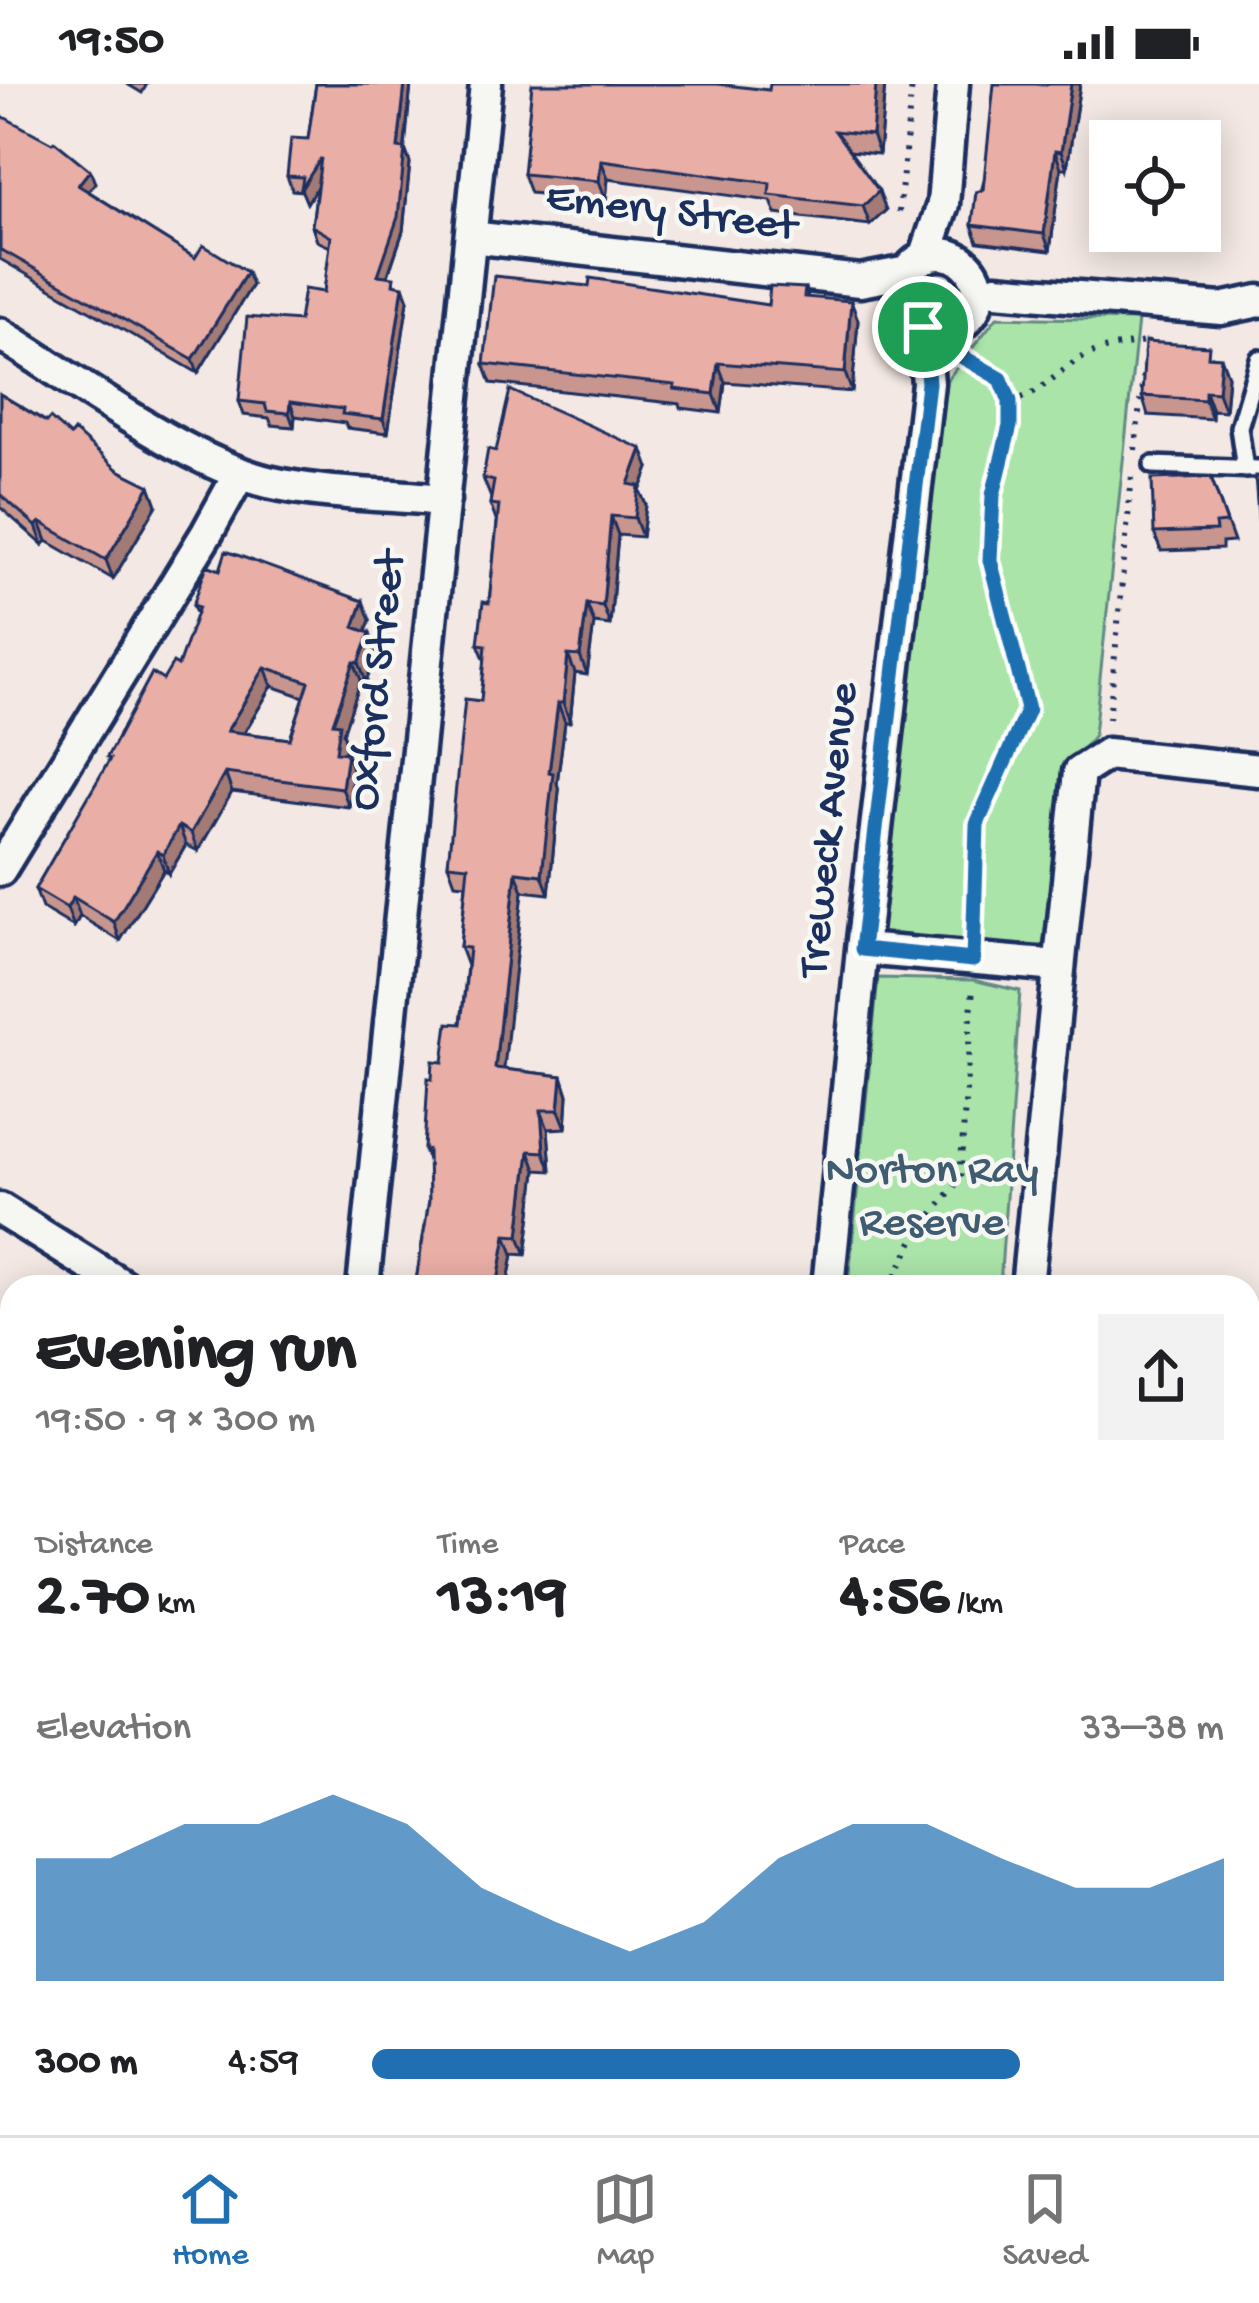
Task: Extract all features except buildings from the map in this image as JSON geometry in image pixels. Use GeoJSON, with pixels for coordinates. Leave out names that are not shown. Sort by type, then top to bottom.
{"type":"FeatureCollection","features":[{"type":"Feature","properties":{"kind":"street","name":"Oxford Street"},"geometry":{"type":"LineString","coordinates":[[364,1275],[486,84]]}},
{"type":"Feature","properties":{"kind":"street"},"geometry":{"type":"LineString","coordinates":[[930,262],[975,277],[978,291],[967,319],[931,328],[902,289],[930,262],[943,204],[952,84]]}},
{"type":"Feature","properties":{"kind":"street","name":"Emery Street"},"geometry":{"type":"LineString","coordinates":[[472,237],[860,281],[930,262]]}},
{"type":"Feature","properties":{"kind":"street","name":"Emery Street"},"geometry":{"type":"LineString","coordinates":[[860,281],[931,328]]}},
{"type":"Feature","properties":{"kind":"street"},"geometry":{"type":"LineString","coordinates":[[996,290],[1221,309],[1258,306]]}},
{"type":"Feature","properties":{"kind":"street","name":"Treweck Avenue"},"geometry":{"type":"LineString","coordinates":[[829,1275],[931,328]]}},
{"type":"Feature","properties":{"kind":"street"},"geometry":{"type":"LineString","coordinates":[[0,334],[200,457],[240,473],[272,483],[444,500]]}},
{"type":"Feature","properties":{"kind":"street"},"geometry":{"type":"LineString","coordinates":[[0,870],[240,473]]}},
{"type":"Feature","properties":{"kind":"street"},"geometry":{"type":"LineString","coordinates":[[1028,1275],[1079,772],[1107,754],[1259,770]]}},
{"type":"Feature","properties":{"kind":"street"},"geometry":{"type":"LineString","coordinates":[[862,949],[1058,966]]}},
{"type":"Feature","properties":{"kind":"street"},"geometry":{"type":"LineString","coordinates":[[0,1209],[106,1275]]}},
{"type":"Feature","properties":{"kind":"lane"},"geometry":{"type":"LineString","coordinates":[[1153,465],[1252,469],[1239,427],[1259,359]]}},
{"type":"Feature","properties":{"kind":"path"},"geometry":{"type":"LineString","coordinates":[[899,212],[912,84]]}},
{"type":"Feature","properties":{"kind":"path"},"geometry":{"type":"LineString","coordinates":[[1109,719],[1145,342],[1151,323]]}},
{"type":"Feature","properties":{"kind":"path"},"geometry":{"type":"LineString","coordinates":[[896,1275],[916,1235],[960,1179],[977,824],[1028,709],[990,560],[993,495],[1010,426],[1010,401],[1001,379],[961,356],[931,328]]}},
{"type":"Feature","properties":{"kind":"path"},"geometry":{"type":"LineString","coordinates":[[1010,401],[1034,396],[1079,359],[1106,348],[1145,342]]}},
{"type":"Feature","properties":{"kind":"green space"},"geometry":{"type":"Polygon","coordinates":[[[997,317],[1138,320],[1094,735],[1067,770],[1043,946],[877,935],[946,381],[997,317]]]}},
{"type":"Feature","properties":{"kind":"green space","name":"Norton Ray Reserve"},"geometry":{"type":"Polygon","coordinates":[[[878,978],[973,980],[1020,991],[1001,1275],[849,1275],[878,978]]]}},
{"type":"Feature","properties":{"kind":"route"},"geometry":{"type":"LineString","coordinates":[[923,327],[954,328],[941,353],[961,356],[1001,379],[1010,401],[1010,426],[993,495],[990,560],[1028,709],[977,824],[973,960],[862,949],[928,383],[923,327]]}}]}
